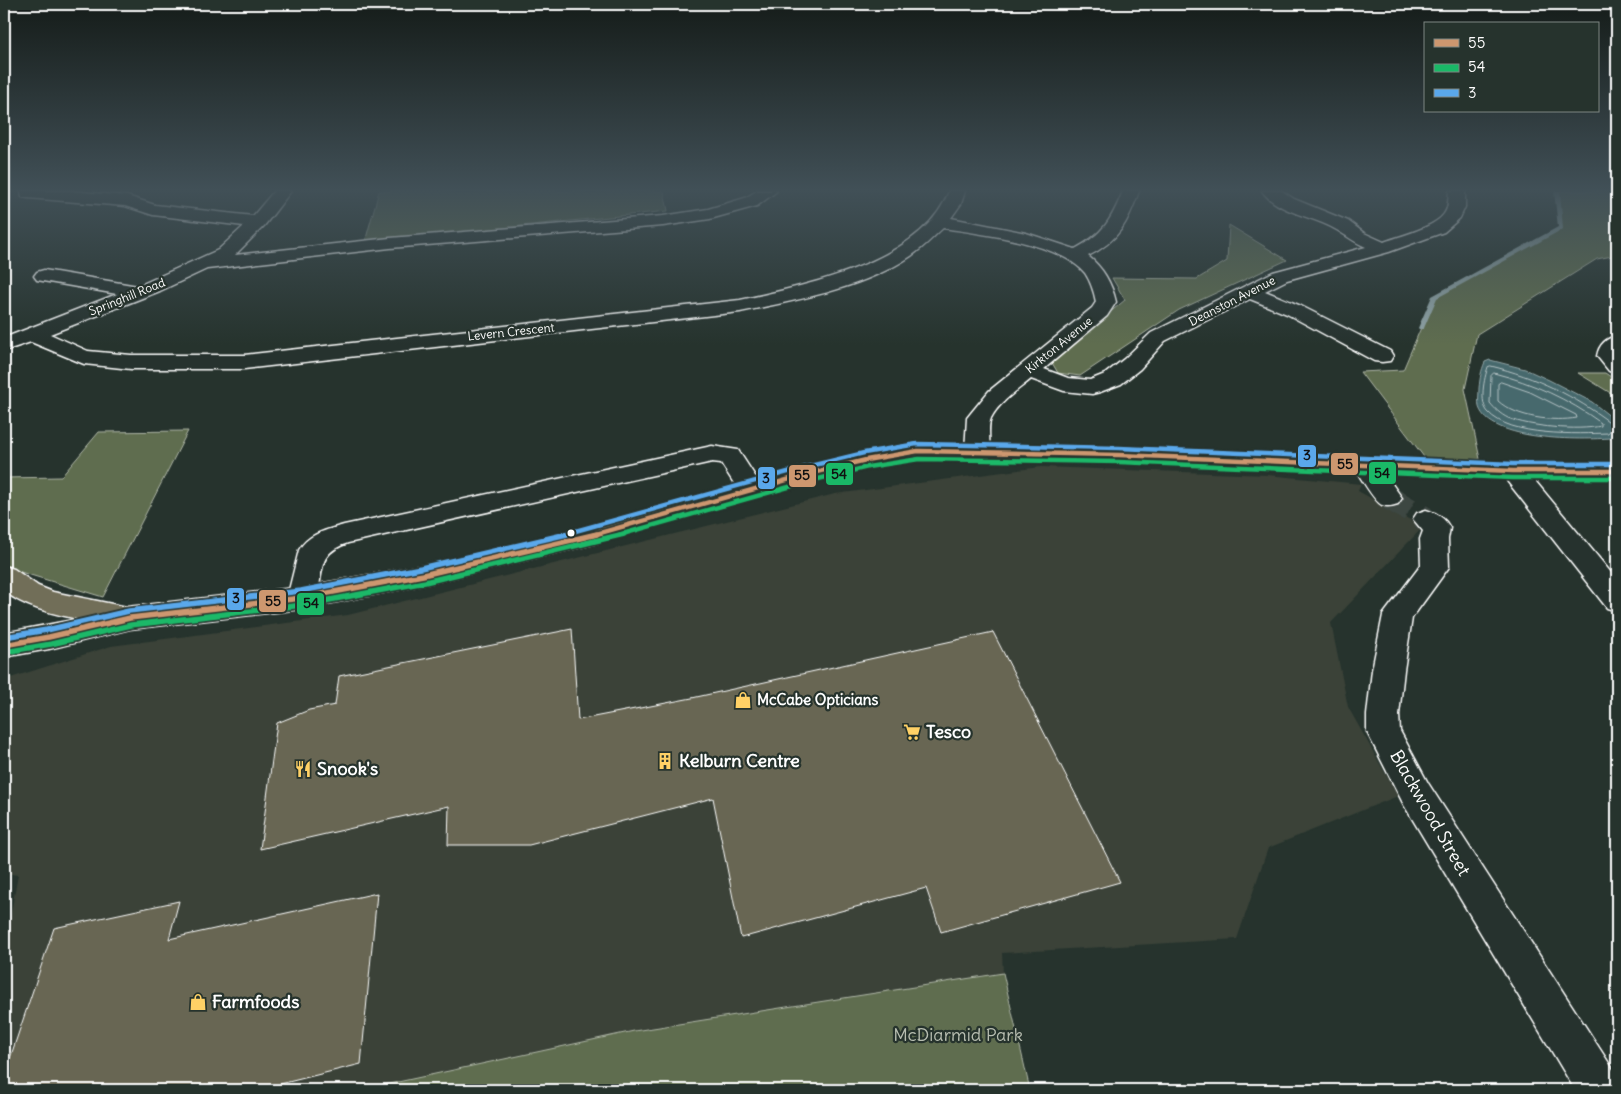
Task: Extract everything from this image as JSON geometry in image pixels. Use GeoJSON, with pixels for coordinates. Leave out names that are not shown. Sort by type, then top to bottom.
{"type":"FeatureCollection","features":[{"type":"Feature","properties":{"kind":"main road"},"geometry":{"type":"LineString","coordinates":[[4,645],[49,637],[130,618],[302,598],[423,575],[590,536],[751,490],[866,460],[918,451],[1119,455],[1513,471],[1617,471]]}},
{"type":"Feature","properties":{"kind":"main road"},"geometry":{"type":"LineString","coordinates":[[4,576],[28,594],[51,602],[81,610],[130,618]]}},
{"type":"Feature","properties":{"kind":"street","name":"Springhill Road"},"geometry":{"type":"LineString","coordinates":[[4,345],[204,264],[225,254],[237,242]]}},
{"type":"Feature","properties":{"kind":"street"},"geometry":{"type":"LineString","coordinates":[[204,264],[402,242]]}},
{"type":"Feature","properties":{"kind":"street","name":"Levern Crescent"},"geometry":{"type":"LineString","coordinates":[[31,334],[84,357],[131,362],[244,362],[740,306],[800,293],[852,277],[904,252],[916,242]]}},
{"type":"Feature","properties":{"kind":"street","name":"Kirkton Avenue"},"geometry":{"type":"LineString","coordinates":[[977,451],[979,418],[997,396],[1100,312],[1106,302],[1104,287],[1096,276],[1075,256],[1039,242]]}},
{"type":"Feature","properties":{"kind":"street"},"geometry":{"type":"LineString","coordinates":[[1075,256],[1100,242]]}},
{"type":"Feature","properties":{"kind":"street"},"geometry":{"type":"LineString","coordinates":[[1369,242],[1383,248]]}},
{"type":"Feature","properties":{"kind":"street","name":"Deanston Avenue"},"geometry":{"type":"LineString","coordinates":[[1028,370],[1064,384],[1092,387],[1113,379],[1132,364],[1158,337],[1280,276],[1399,242]]}},
{"type":"Feature","properties":{"kind":"street"},"geometry":{"type":"LineString","coordinates":[[44,276],[138,292]]}},
{"type":"Feature","properties":{"kind":"street"},"geometry":{"type":"LineString","coordinates":[[1251,292],[1294,310],[1382,356]]}},
{"type":"Feature","properties":{"kind":"street"},"geometry":{"type":"LineString","coordinates":[[1324,347],[1345,336]]}},
{"type":"Feature","properties":{"kind":"street"},"geometry":{"type":"LineString","coordinates":[[1617,342],[1609,349],[1608,356],[1617,366]]}},
{"type":"Feature","properties":{"kind":"street"},"geometry":{"type":"LineString","coordinates":[[302,598],[313,550],[326,540],[344,534],[712,454],[729,456],[751,490]]}},
{"type":"Feature","properties":{"kind":"street"},"geometry":{"type":"LineString","coordinates":[[1366,466],[1389,498]]}},
{"type":"Feature","properties":{"kind":"street"},"geometry":{"type":"LineString","coordinates":[[1513,471],[1617,600]]}},
{"type":"Feature","properties":{"kind":"street","name":"Blackwood Street"},"geometry":{"type":"LineString","coordinates":[[1426,519],[1437,528],[1434,539],[1435,567],[1398,615],[1388,670],[1383,716],[1384,732],[1416,794],[1600,1090]]}},
{"type":"Feature","properties":{"kind":"shaded area"},"geometry":{"type":"Polygon","coordinates":[[[1041,467],[1267,475],[1361,484],[1358,491],[1423,527],[1331,623],[1348,707],[1398,796],[1268,848],[1237,939],[1002,953],[1003,973],[399,1090],[4,1090],[4,950],[18,875],[4,873],[4,680],[111,646],[348,615],[835,494],[1041,467]]]}},
{"type":"Feature","properties":{"kind":"green space"},"geometry":{"type":"Polygon","coordinates":[[[1228,242],[1257,242],[1287,260],[1179,310],[1080,376],[1058,373],[1051,361],[1125,300],[1112,278],[1197,279],[1227,261],[1228,242]]]}},
{"type":"Feature","properties":{"kind":"green space"},"geometry":{"type":"Polygon","coordinates":[[[1535,242],[1617,242],[1617,255],[1597,259],[1477,334],[1465,389],[1480,459],[1427,461],[1360,372],[1403,370],[1434,297],[1535,242]]]}},
{"type":"Feature","properties":{"kind":"green space"},"geometry":{"type":"Polygon","coordinates":[[[1578,373],[1605,373],[1617,381],[1617,397],[1578,373]]]}},
{"type":"Feature","properties":{"kind":"green space"},"geometry":{"type":"Polygon","coordinates":[[[188,431],[103,597],[4,567],[4,478],[61,477],[99,432],[188,431]]]}},
{"type":"Feature","properties":{"kind":"green space","name":"McDiarmid Park"},"geometry":{"type":"Polygon","coordinates":[[[1003,973],[1030,1090],[361,1090],[634,1031],[1003,973]]]}},
{"type":"Feature","properties":{"kind":"water"},"geometry":{"type":"Polygon","coordinates":[[[1490,360],[1525,369],[1592,402],[1616,421],[1616,430],[1611,438],[1580,439],[1518,433],[1500,427],[1487,418],[1479,407],[1481,375],[1485,362],[1490,360]]]}},
{"type":"Feature","properties":{"kind":"building","name":"Kelburn Centre"},"geometry":{"type":"Polygon","coordinates":[[[572,629],[578,720],[692,698],[993,632],[1120,882],[941,932],[926,888],[741,938],[713,798],[529,845],[448,845],[449,806],[260,849],[277,723],[309,710],[335,705],[339,676],[572,629]]]}},
{"type":"Feature","properties":{"kind":"building","name":"Farmfoods"},"geometry":{"type":"Polygon","coordinates":[[[377,893],[361,1064],[256,1090],[4,1090],[4,1076],[54,928],[179,901],[169,939],[377,893]]]}},
{"type":"Feature","properties":{"kind":"waterway"},"geometry":{"type":"LineString","coordinates":[[1421,328],[1434,297],[1535,242]]}},
{"type":"Feature","properties":{"kind":"tunnel"},"geometry":{"type":"LineString","coordinates":[[1389,498],[1426,519]]}},
{"type":"Feature","properties":{"kind":"transit line","name":"3"},"geometry":{"type":"LineString","coordinates":[[4,637],[47,630],[129,611],[301,591],[421,568],[588,529],[806,467],[864,453],[917,444],[1119,448],[1513,464],[1617,464]]}},
{"type":"Feature","properties":{"kind":"transit line","name":"55"},"geometry":{"type":"LineString","coordinates":[[4,645],[49,637],[130,618],[302,598],[423,575],[590,536],[808,474],[866,460],[918,451],[1119,455],[1513,471],[1617,471]]}},
{"type":"Feature","properties":{"kind":"transit line","name":"54"},"geometry":{"type":"LineString","coordinates":[[5,652],[51,644],[131,625],[303,605],[425,582],[592,543],[810,481],[868,467],[919,459],[1119,462],[1513,478],[1617,478]]}},
{"type":"Feature","properties":{"kind":"place","name":"McCabe Opticians"},"geometry":{"type":"Point","coordinates":[743,700]}},
{"type":"Feature","properties":{"kind":"place","name":"Tesco"},"geometry":{"type":"Point","coordinates":[912,732]}},
{"type":"Feature","properties":{"kind":"place","name":"Kelburn Centre"},"geometry":{"type":"Point","coordinates":[665,761]}},
{"type":"Feature","properties":{"kind":"place","name":"Snook's"},"geometry":{"type":"Point","coordinates":[303,769]}},
{"type":"Feature","properties":{"kind":"place","name":"Farmfoods"},"geometry":{"type":"Point","coordinates":[198,1002]}}]}
